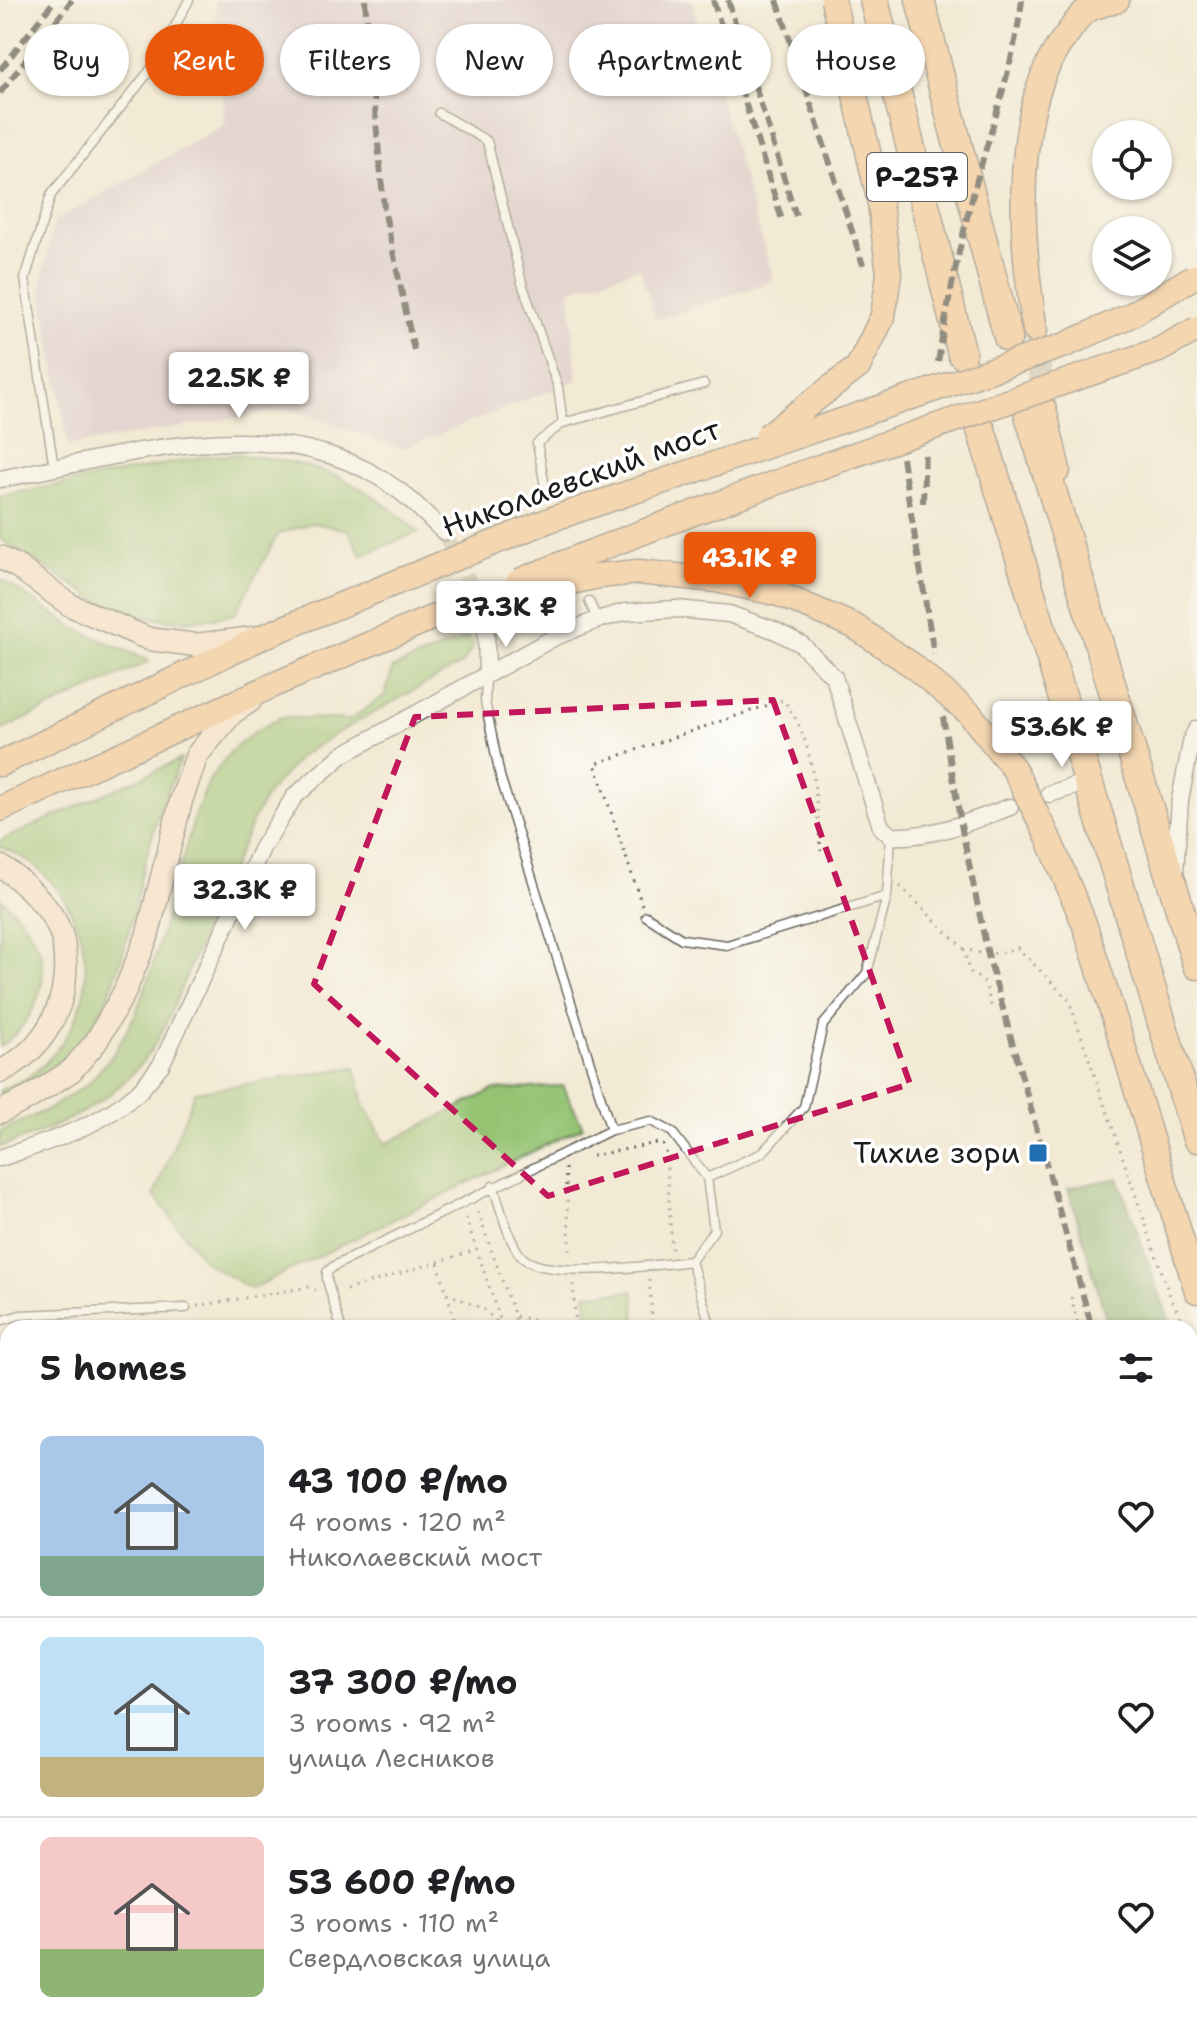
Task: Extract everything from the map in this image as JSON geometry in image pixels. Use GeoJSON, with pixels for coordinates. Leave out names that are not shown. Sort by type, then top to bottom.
{"type":"FeatureCollection","features":[{"type":"Feature","properties":{"kind":"highway","name":"Р-257"},"geometry":{"type":"LineString","coordinates":[[874,0],[962,354]]}},
{"type":"Feature","properties":{"kind":"highway","name":"Р-257"},"geometry":{"type":"LineString","coordinates":[[920,0],[1022,333]]}},
{"type":"Feature","properties":{"kind":"highway"},"geometry":{"type":"LineString","coordinates":[[1037,412],[1094,624],[1197,965]]}},
{"type":"Feature","properties":{"kind":"highway"},"geometry":{"type":"LineString","coordinates":[[981,430],[1197,1138]]}},
{"type":"Feature","properties":{"kind":"main road"},"geometry":{"type":"LineString","coordinates":[[746,451],[858,367],[883,316],[889,274],[880,203],[833,0]]}},
{"type":"Feature","properties":{"kind":"main road"},"geometry":{"type":"LineString","coordinates":[[1022,333],[1024,178],[1035,98],[1056,47],[1086,10],[1117,0]]}},
{"type":"Feature","properties":{"kind":"main road","name":"Николаевский мост"},"geometry":{"type":"LineString","coordinates":[[0,764],[262,637],[552,519],[1065,345],[1131,315],[1195,275]]}},
{"type":"Feature","properties":{"kind":"main road"},"geometry":{"type":"LineString","coordinates":[[0,809],[278,683],[637,533],[822,464],[1159,350],[1197,329]]}},
{"type":"Feature","properties":{"kind":"main road"},"geometry":{"type":"LineString","coordinates":[[0,557],[70,605],[149,639],[196,645],[262,637]]}},
{"type":"Feature","properties":{"kind":"main road"},"geometry":{"type":"LineString","coordinates":[[462,605],[599,576],[638,572],[716,580],[779,594],[854,626],[912,665],[969,713],[1014,769],[1048,837],[1084,923],[1197,1291]]}},
{"type":"Feature","properties":{"kind":"main road"},"geometry":{"type":"LineString","coordinates":[[0,1112],[71,1071],[96,1042],[124,993],[147,937],[181,801],[197,755],[232,713],[278,683]]}},
{"type":"Feature","properties":{"kind":"main road"},"geometry":{"type":"LineString","coordinates":[[0,866],[21,879],[41,900],[63,938],[64,970],[59,1009],[51,1026],[39,1042],[0,1072]]}},
{"type":"Feature","properties":{"kind":"street"},"geometry":{"type":"LineString","coordinates":[[0,479],[153,448],[240,440],[327,455],[369,473],[397,489],[444,532]]}},
{"type":"Feature","properties":{"kind":"street"},"geometry":{"type":"LineString","coordinates":[[0,1158],[57,1138],[106,1115],[138,1093],[161,1065],[262,848],[294,797],[342,755],[487,673],[555,637],[597,620],[625,612],[677,609],[729,614],[801,644],[834,677],[881,827],[891,836],[907,837],[961,825],[1010,807]]}},
{"type":"Feature","properties":{"kind":"street"},"geometry":{"type":"LineString","coordinates":[[486,625],[487,673]]}},
{"type":"Feature","properties":{"kind":"street"},"geometry":{"type":"LineString","coordinates":[[1174,890],[1180,800],[1192,738],[1197,729]]}},
{"type":"Feature","properties":{"kind":"street"},"geometry":{"type":"LineString","coordinates":[[1049,794],[1088,782]]}},
{"type":"Feature","properties":{"kind":"lane"},"geometry":{"type":"LineString","coordinates":[[54,469],[25,279],[51,195],[155,64],[189,0]]}},
{"type":"Feature","properties":{"kind":"lane"},"geometry":{"type":"LineString","coordinates":[[439,113],[487,141],[522,283],[558,387],[563,423]]}},
{"type":"Feature","properties":{"kind":"lane"},"geometry":{"type":"LineString","coordinates":[[545,486],[537,443],[563,423],[704,384]]}},
{"type":"Feature","properties":{"kind":"lane"},"geometry":{"type":"LineString","coordinates":[[589,601],[597,620]]}},
{"type":"Feature","properties":{"kind":"lane"},"geometry":{"type":"LineString","coordinates":[[487,673],[485,701],[500,776],[611,1130]]}},
{"type":"Feature","properties":{"kind":"lane"},"geometry":{"type":"LineString","coordinates":[[707,1178],[762,1153],[804,1107],[823,1025],[867,973],[887,896],[891,836]]}},
{"type":"Feature","properties":{"kind":"lane"},"geometry":{"type":"LineString","coordinates":[[646,916],[682,939],[727,945],[887,896]]}},
{"type":"Feature","properties":{"kind":"lane"},"geometry":{"type":"LineString","coordinates":[[338,1320],[327,1272],[334,1266],[493,1186],[564,1151],[611,1130],[651,1121],[672,1132],[707,1178],[714,1230],[691,1261],[572,1271],[530,1263],[516,1250],[493,1186]]}},
{"type":"Feature","properties":{"kind":"lane"},"geometry":{"type":"LineString","coordinates":[[691,1261],[709,1320]]}},
{"type":"Feature","properties":{"kind":"lane"},"geometry":{"type":"LineString","coordinates":[[3,1320],[20,1315],[186,1308]]}},
{"type":"Feature","properties":{"kind":"path"},"geometry":{"type":"LineString","coordinates":[[646,916],[595,764],[783,700],[796,715],[811,761],[821,851]]}},
{"type":"Feature","properties":{"kind":"path"},"geometry":{"type":"LineString","coordinates":[[889,875],[964,949],[988,955],[1018,948],[1069,1000],[1170,1296],[1182,1320]]}},
{"type":"Feature","properties":{"kind":"path"},"geometry":{"type":"LineString","coordinates":[[964,949],[969,971],[985,983],[992,1009]]}},
{"type":"Feature","properties":{"kind":"path"},"geometry":{"type":"LineString","coordinates":[[565,1162],[657,1143],[663,1145],[666,1150],[673,1263]]}},
{"type":"Feature","properties":{"kind":"path"},"geometry":{"type":"LineString","coordinates":[[564,1151],[575,1320]]}},
{"type":"Feature","properties":{"kind":"path"},"geometry":{"type":"LineString","coordinates":[[500,1320],[465,1216],[480,1212],[517,1320]]}},
{"type":"Feature","properties":{"kind":"path"},"geometry":{"type":"LineString","coordinates":[[186,1308],[309,1287],[330,1295],[476,1250]]}},
{"type":"Feature","properties":{"kind":"path"},"geometry":{"type":"LineString","coordinates":[[438,1263],[455,1320]]}},
{"type":"Feature","properties":{"kind":"path"},"geometry":{"type":"LineString","coordinates":[[648,1264],[652,1320]]}},
{"type":"Feature","properties":{"kind":"path"},"geometry":{"type":"LineString","coordinates":[[447,1293],[485,1310],[495,1320]]}},
{"type":"Feature","properties":{"kind":"path"},"geometry":{"type":"LineString","coordinates":[[1071,1297],[1077,1320]]}},
{"type":"Feature","properties":{"kind":"path"},"geometry":{"type":"LineString","coordinates":[[516,1316],[534,1320]]}},
{"type":"Feature","properties":{"kind":"highlighted area"},"geometry":{"type":"Polygon","coordinates":[[[773,700],[910,1084],[548,1196],[314,984],[415,717],[773,700]]]}},
{"type":"Feature","properties":{"kind":"shaded area"},"geometry":{"type":"Polygon","coordinates":[[[215,0],[691,0],[698,24],[569,24],[569,96],[719,96],[774,281],[656,320],[640,268],[570,290],[577,380],[402,449],[289,409],[68,446],[41,287],[54,221],[225,124],[223,96],[264,96],[264,24],[217,24],[215,0]]]}},
{"type":"Feature","properties":{"kind":"green space"},"geometry":{"type":"Polygon","coordinates":[[[237,454],[314,468],[335,476],[375,498],[418,532],[362,556],[348,530],[312,523],[278,534],[235,614],[189,620],[159,619],[113,610],[0,539],[0,496],[208,456],[237,454]]]}},
{"type":"Feature","properties":{"kind":"green space"},"geometry":{"type":"Polygon","coordinates":[[[0,578],[76,629],[150,661],[0,731],[0,578]]]}},
{"type":"Feature","properties":{"kind":"green space"},"geometry":{"type":"Polygon","coordinates":[[[468,637],[474,645],[463,663],[300,757],[268,793],[230,871],[170,1016],[137,1068],[91,1107],[38,1133],[0,1147],[0,1131],[49,1109],[89,1083],[115,1052],[135,1015],[149,978],[195,815],[210,779],[231,751],[254,732],[281,717],[350,720],[385,695],[393,668],[468,637]]]}},
{"type":"Feature","properties":{"kind":"green space"},"geometry":{"type":"Polygon","coordinates":[[[181,759],[150,841],[119,968],[98,1015],[85,1036],[61,1061],[36,1078],[0,1095],[0,1090],[37,1070],[61,1044],[78,1013],[86,979],[79,931],[57,888],[21,857],[0,847],[0,841],[181,759]]]}},
{"type":"Feature","properties":{"kind":"green space"},"geometry":{"type":"Polygon","coordinates":[[[0,898],[28,929],[39,948],[43,967],[40,990],[31,1012],[17,1032],[0,1047],[0,898]]]}},
{"type":"Feature","properties":{"kind":"green space"},"geometry":{"type":"Polygon","coordinates":[[[355,1067],[365,1107],[386,1144],[493,1090],[563,1086],[583,1127],[251,1289],[205,1262],[154,1195],[195,1092],[355,1067]]]}},
{"type":"Feature","properties":{"kind":"green space"},"geometry":{"type":"Polygon","coordinates":[[[1118,1178],[1169,1320],[1107,1320],[1068,1188],[1118,1178]]]}},
{"type":"Feature","properties":{"kind":"green space"},"geometry":{"type":"Polygon","coordinates":[[[634,1291],[636,1320],[588,1320],[586,1294],[634,1291]]]}},
{"type":"Feature","properties":{"kind":"tunnel"},"geometry":{"type":"LineString","coordinates":[[1035,330],[1044,407]]}},
{"type":"Feature","properties":{"kind":"tunnel"},"geometry":{"type":"LineString","coordinates":[[444,532],[478,599],[486,625]]}},
{"type":"Feature","properties":{"kind":"railway"},"geometry":{"type":"LineString","coordinates":[[0,70],[55,0]]}},
{"type":"Feature","properties":{"kind":"railway"},"geometry":{"type":"LineString","coordinates":[[0,93],[72,0]]}},
{"type":"Feature","properties":{"kind":"railway"},"geometry":{"type":"LineString","coordinates":[[365,0],[384,209],[415,355]]}},
{"type":"Feature","properties":{"kind":"railway"},"geometry":{"type":"LineString","coordinates":[[713,0],[782,220]]}},
{"type":"Feature","properties":{"kind":"railway"},"geometry":{"type":"LineString","coordinates":[[728,0],[796,216]]}},
{"type":"Feature","properties":{"kind":"railway"},"geometry":{"type":"LineString","coordinates":[[777,0],[863,265]]}},
{"type":"Feature","properties":{"kind":"railway"},"geometry":{"type":"LineString","coordinates":[[938,362],[962,239],[1007,74],[1022,0]]}},
{"type":"Feature","properties":{"kind":"railway"},"geometry":{"type":"LineString","coordinates":[[923,503],[925,449]]}},
{"type":"Feature","properties":{"kind":"railway"},"geometry":{"type":"LineString","coordinates":[[902,458],[934,654]]}},
{"type":"Feature","properties":{"kind":"railway"},"geometry":{"type":"LineString","coordinates":[[943,717],[988,955],[1090,1320]]}},
{"type":"Feature","properties":{"kind":"place","name":"Тихие зори"},"geometry":{"type":"Point","coordinates":[1038,1153]}}]}
